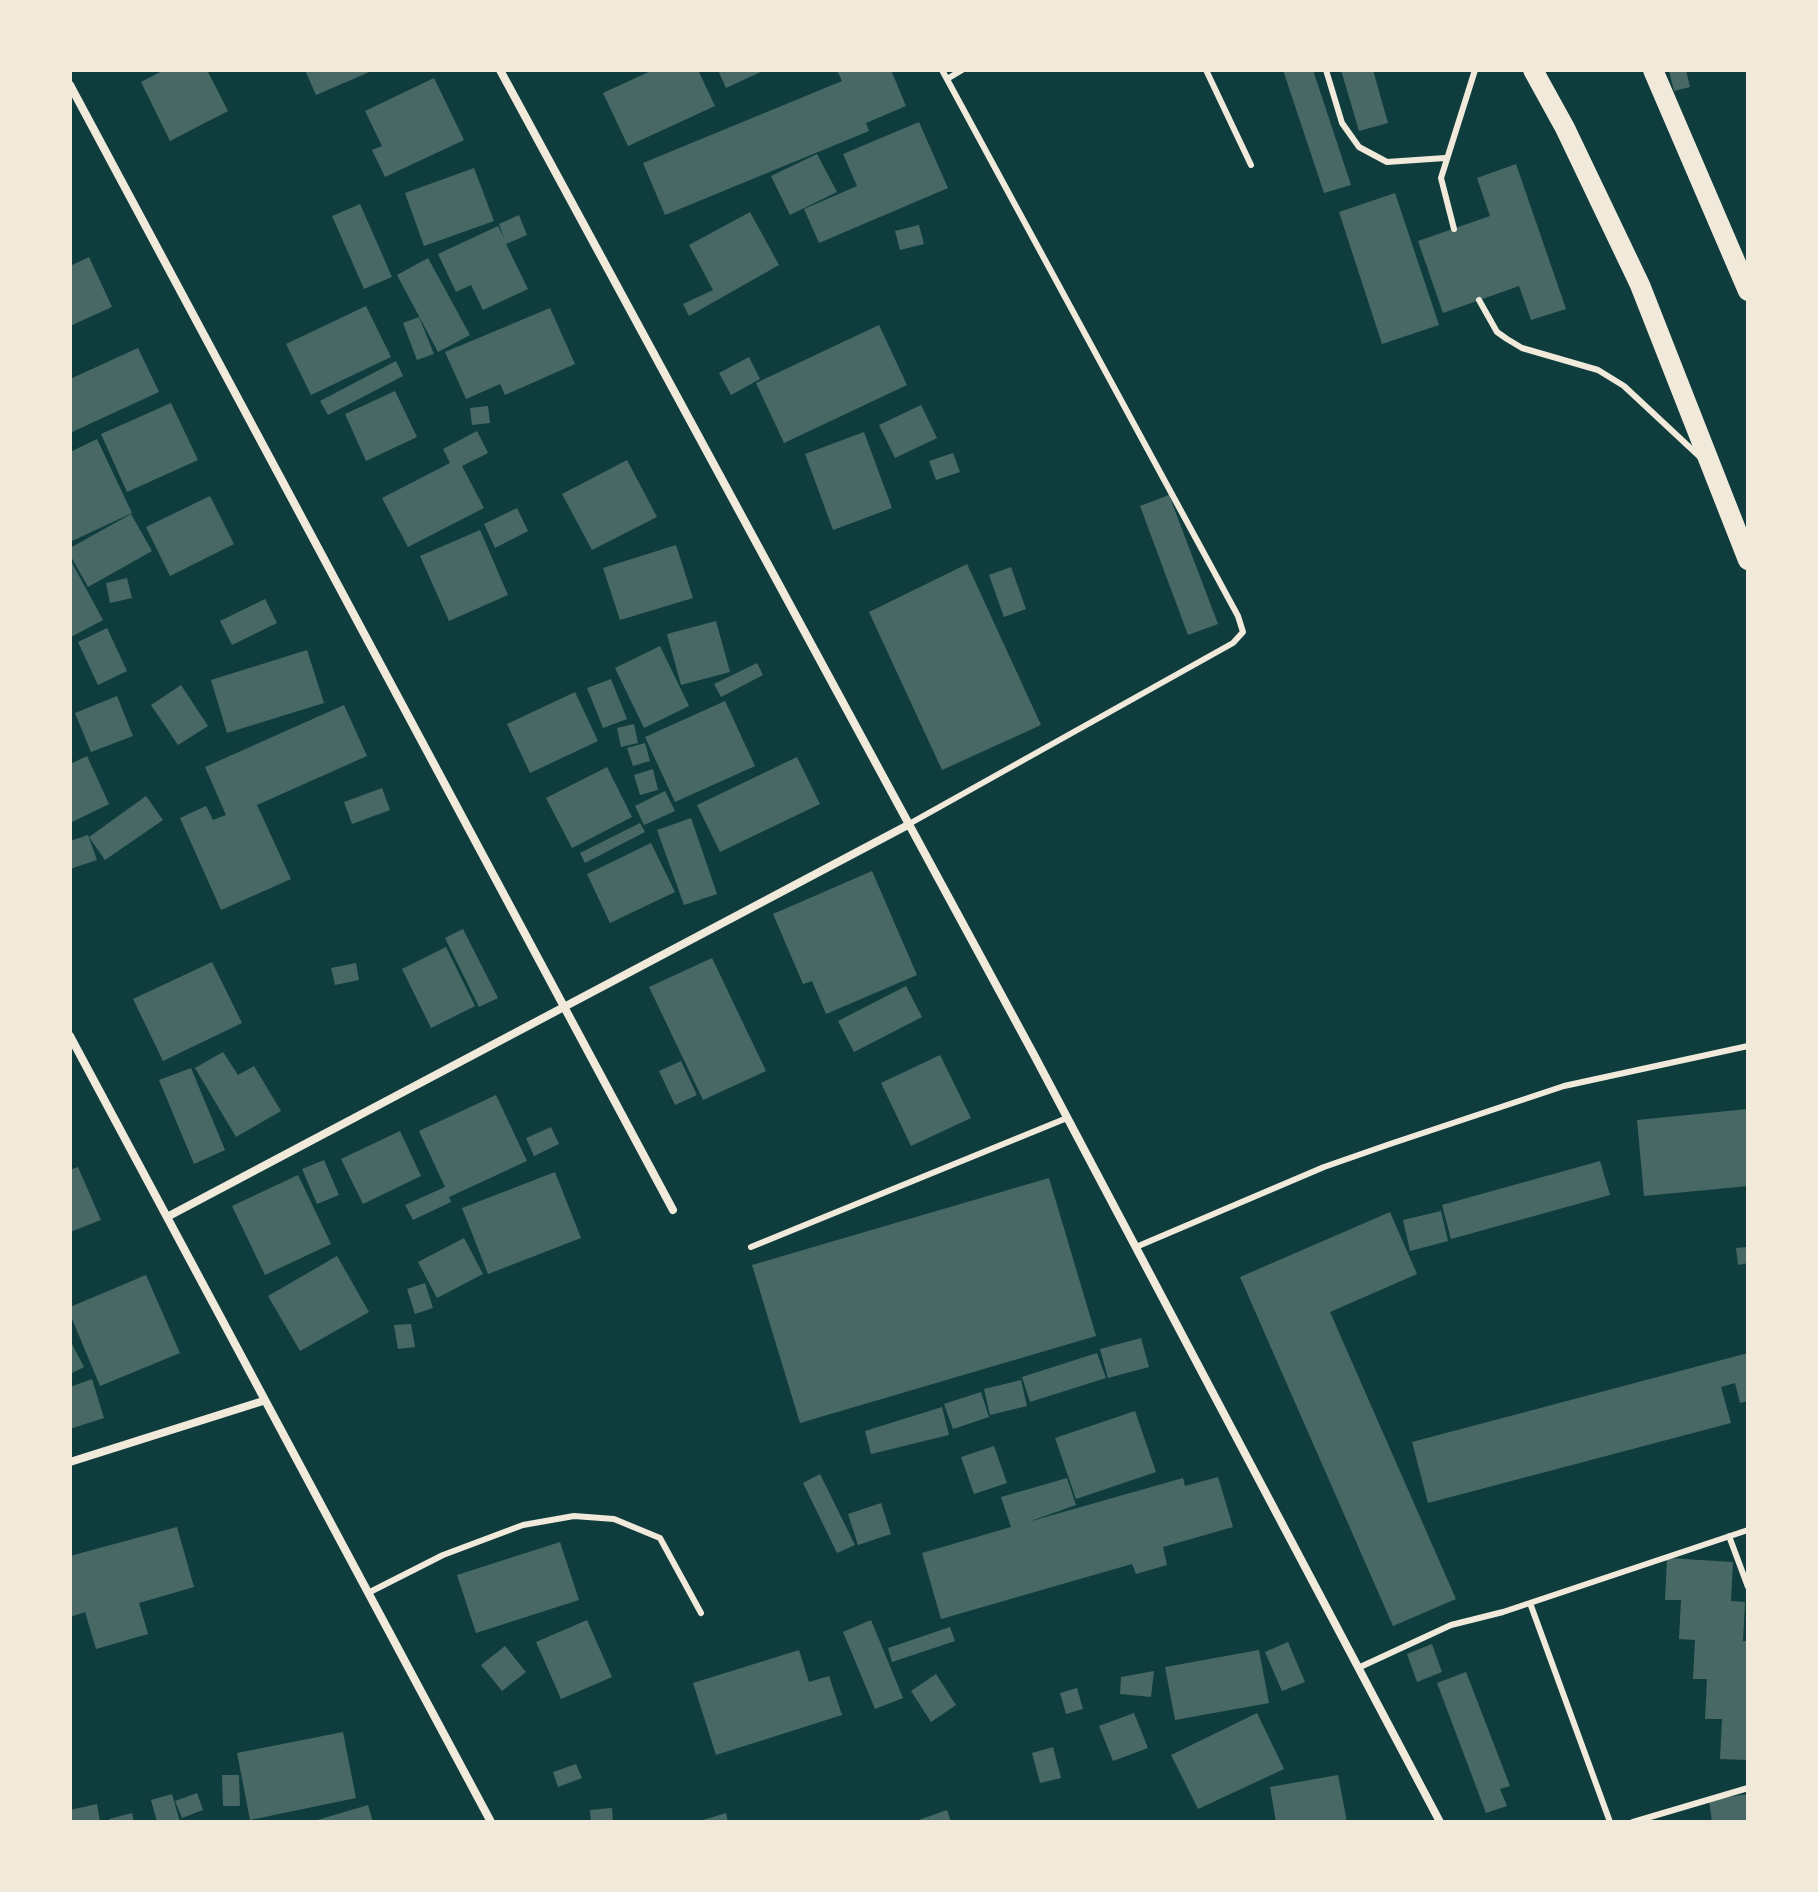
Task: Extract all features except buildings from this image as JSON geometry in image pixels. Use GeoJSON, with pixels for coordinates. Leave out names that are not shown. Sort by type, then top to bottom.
{"type":"FeatureCollection","features":[{"type":"Feature","properties":{"kind":"main road"},"geometry":{"type":"LineString","coordinates":[[1533,70],[1565,128],[1640,285],[1748,560]]}},
{"type":"Feature","properties":{"kind":"main road"},"geometry":{"type":"LineString","coordinates":[[1653,70],[1748,291]]}},
{"type":"Feature","properties":{"kind":"street"},"geometry":{"type":"LineString","coordinates":[[500,70],[1067,1118],[1440,1822]]}},
{"type":"Feature","properties":{"kind":"street"},"geometry":{"type":"LineString","coordinates":[[70,85],[673,1210]]}},
{"type":"Feature","properties":{"kind":"street"},"geometry":{"type":"LineString","coordinates":[[167,1217],[908,825]]}},
{"type":"Feature","properties":{"kind":"street"},"geometry":{"type":"LineString","coordinates":[[70,1036],[491,1822]]}},
{"type":"Feature","properties":{"kind":"street"},"geometry":{"type":"LineString","coordinates":[[70,1462],[263,1401]]}},
{"type":"Feature","properties":{"kind":"lane"},"geometry":{"type":"LineString","coordinates":[[908,825],[1233,643],[1243,632],[1238,616],[942,70]]}},
{"type":"Feature","properties":{"kind":"lane"},"geometry":{"type":"LineString","coordinates":[[947,79],[962,70]]}},
{"type":"Feature","properties":{"kind":"lane"},"geometry":{"type":"LineString","coordinates":[[1206,70],[1251,165]]}},
{"type":"Feature","properties":{"kind":"lane"},"geometry":{"type":"LineString","coordinates":[[1326,70],[1342,123],[1359,147],[1387,162],[1445,158]]}},
{"type":"Feature","properties":{"kind":"lane"},"geometry":{"type":"LineString","coordinates":[[1454,229],[1443,196],[1445,158],[1475,70]]}},
{"type":"Feature","properties":{"kind":"lane"},"geometry":{"type":"LineString","coordinates":[[1479,300],[1497,332],[1522,348],[1598,370],[1624,386],[1711,467]]}},
{"type":"Feature","properties":{"kind":"lane"},"geometry":{"type":"LineString","coordinates":[[1136,1247],[1324,1167],[1433,1129],[1564,1086],[1748,1046]]}},
{"type":"Feature","properties":{"kind":"lane"},"geometry":{"type":"LineString","coordinates":[[751,1247],[1067,1118]]}},
{"type":"Feature","properties":{"kind":"lane"},"geometry":{"type":"LineString","coordinates":[[368,1593],[456,1550],[523,1525],[574,1516],[614,1519],[660,1538],[701,1613]]}},
{"type":"Feature","properties":{"kind":"lane"},"geometry":{"type":"LineString","coordinates":[[1358,1668],[1451,1625],[1530,1603],[1748,1530]]}},
{"type":"Feature","properties":{"kind":"lane"},"geometry":{"type":"LineString","coordinates":[[1729,1536],[1748,1587]]}},
{"type":"Feature","properties":{"kind":"lane"},"geometry":{"type":"LineString","coordinates":[[1530,1603],[1610,1822]]}},
{"type":"Feature","properties":{"kind":"lane"},"geometry":{"type":"LineString","coordinates":[[1633,1822],[1748,1788]]}}]}
